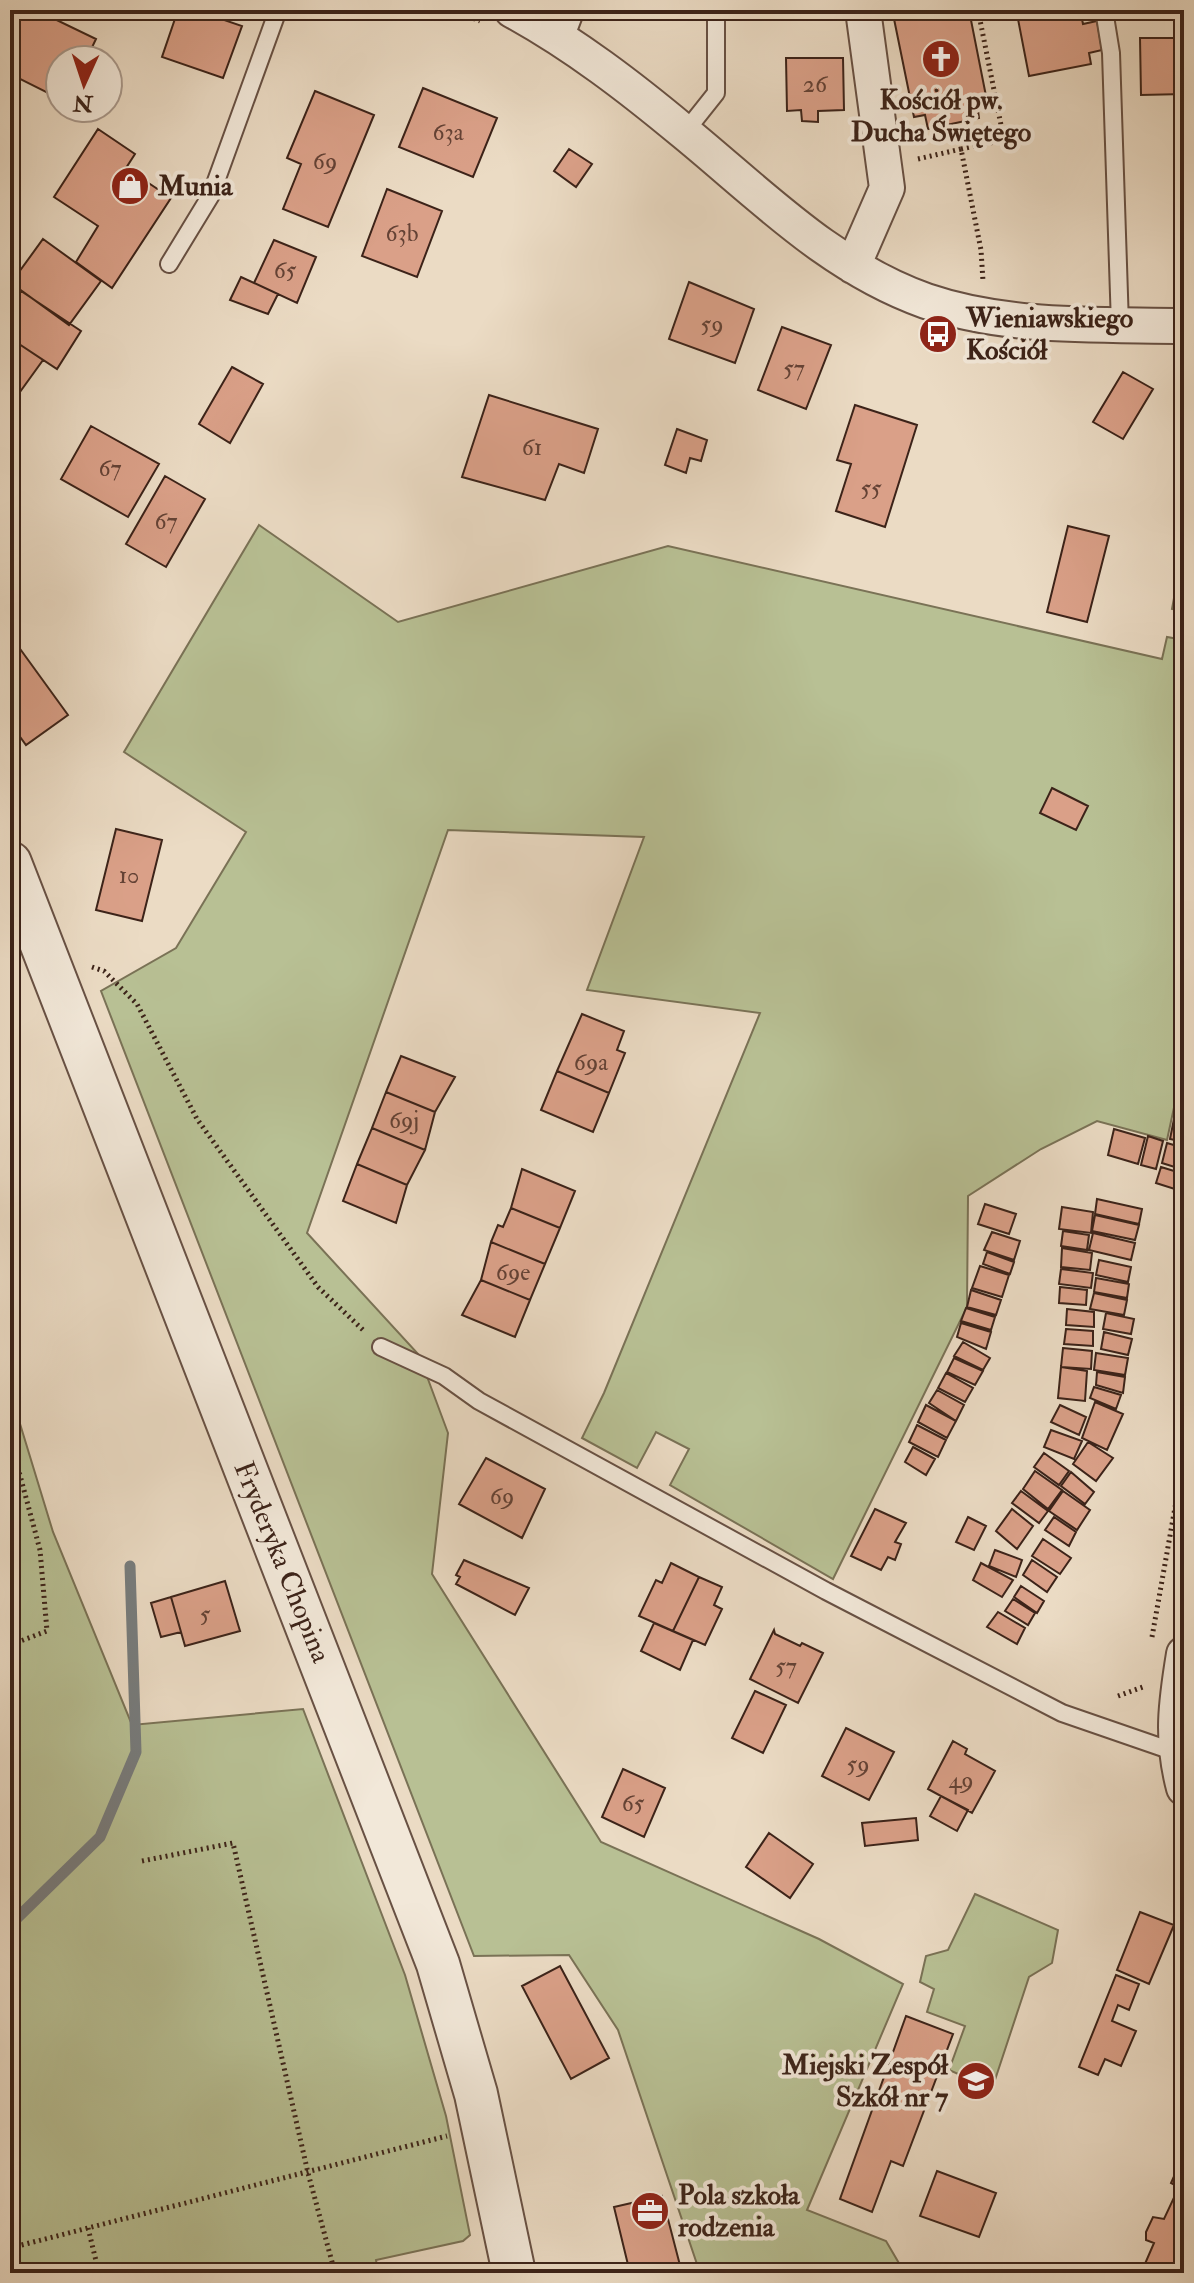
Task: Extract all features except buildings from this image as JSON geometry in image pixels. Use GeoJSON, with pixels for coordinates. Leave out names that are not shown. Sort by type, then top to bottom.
{"type":"FeatureCollection","features":[{"type":"Feature","properties":{"kind":"street"},"geometry":{"type":"LineString","coordinates":[[512,10],[571,25],[775,211],[853,266],[926,301],[1007,320],[1184,326]]}},
{"type":"Feature","properties":{"kind":"street"},"geometry":{"type":"LineString","coordinates":[[853,266],[887,188],[863,10]]}},
{"type":"Feature","properties":{"kind":"street","name":"Fryderyka Chopina"},"geometry":{"type":"LineString","coordinates":[[10,863],[438,1964],[483,2126],[514,2273]]}},
{"type":"Feature","properties":{"kind":"street"},"geometry":{"type":"LineString","coordinates":[[1184,1654],[1176,1703],[1175,1752],[1184,1788]]}},
{"type":"Feature","properties":{"kind":"lane"},"geometry":{"type":"LineString","coordinates":[[169,264],[211,195],[278,10]]}},
{"type":"Feature","properties":{"kind":"lane"},"geometry":{"type":"LineString","coordinates":[[685,132],[716,93],[716,10]]}},
{"type":"Feature","properties":{"kind":"lane"},"geometry":{"type":"LineString","coordinates":[[1104,10],[1111,53],[1120,325]]}},
{"type":"Feature","properties":{"kind":"lane"},"geometry":{"type":"LineString","coordinates":[[381,1347],[444,1376],[479,1401],[826,1591],[1062,1713],[1175,1752]]}},
{"type":"Feature","properties":{"kind":"path"},"geometry":{"type":"LineString","coordinates":[[912,160],[1004,140],[978,10]]}},
{"type":"Feature","properties":{"kind":"path"},"geometry":{"type":"LineString","coordinates":[[961,149],[981,250],[983,286]]}},
{"type":"Feature","properties":{"kind":"path"},"geometry":{"type":"LineString","coordinates":[[45,956],[73,959],[104,971],[137,1004],[197,1119],[318,1287],[381,1347]]}},
{"type":"Feature","properties":{"kind":"path"},"geometry":{"type":"LineString","coordinates":[[10,1438],[40,1550],[47,1631],[10,1645]]}},
{"type":"Feature","properties":{"kind":"path"},"geometry":{"type":"LineString","coordinates":[[1151,1642],[1184,1457]]}},
{"type":"Feature","properties":{"kind":"path"},"geometry":{"type":"LineString","coordinates":[[1118,1696],[1143,1688],[1146,1672]]}},
{"type":"Feature","properties":{"kind":"path"},"geometry":{"type":"LineString","coordinates":[[142,1861],[233,1843],[308,2173],[335,2273]]}},
{"type":"Feature","properties":{"kind":"path"},"geometry":{"type":"LineString","coordinates":[[10,2248],[483,2126]]}},
{"type":"Feature","properties":{"kind":"path"},"geometry":{"type":"LineString","coordinates":[[88,2228],[99,2273]]}},
{"type":"Feature","properties":{"kind":"green space"},"geometry":{"type":"Polygon","coordinates":[[[259,525],[398,622],[668,546],[1162,659],[1167,637],[1184,640],[1184,1061],[1167,1140],[1097,1121],[1041,1149],[968,1196],[967,1307],[833,1579],[670,1485],[689,1449],[656,1432],[637,1468],[582,1438],[604,1393],[760,1013],[587,990],[644,837],[448,830],[307,1233],[419,1355],[448,1433],[432,1574],[601,1842],[819,1939],[903,1984],[807,2210],[886,2241],[900,2265],[898,2273],[700,2273],[618,2030],[569,1955],[474,1956],[101,991],[176,948],[246,832],[124,752],[259,525]]]}},
{"type":"Feature","properties":{"kind":"green space"},"geometry":{"type":"Polygon","coordinates":[[[1184,544],[1184,611],[1172,609],[1184,544]]]}},
{"type":"Feature","properties":{"kind":"green space"},"geometry":{"type":"Polygon","coordinates":[[[10,1391],[53,1532],[132,1725],[303,1709],[405,1975],[446,2116],[470,2235],[463,2241],[376,2260],[378,2273],[10,2273],[10,1391]]]}},
{"type":"Feature","properties":{"kind":"green space"},"geometry":{"type":"Polygon","coordinates":[[[975,1894],[1058,1930],[1052,1963],[1029,1977],[992,2089],[949,2070],[965,2026],[927,2012],[934,1989],[920,1982],[926,1956],[948,1950],[975,1894]]]}},
{"type":"Feature","properties":{"kind":"waterway"},"geometry":{"type":"LineString","coordinates":[[10,1925],[100,1837],[136,1752],[130,1566]]}},
{"type":"Feature","properties":{"kind":"place","name":"Kościół pw. Ducha Świętego"},"geometry":{"type":"Point","coordinates":[941,59]}},
{"type":"Feature","properties":{"kind":"place","name":"Munia"},"geometry":{"type":"Point","coordinates":[130,186]}},
{"type":"Feature","properties":{"kind":"place","name":"Wieniawskiego Kościół"},"geometry":{"type":"Point","coordinates":[938,334]}},
{"type":"Feature","properties":{"kind":"place","name":"Miejski Zespół Szkół nr 7"},"geometry":{"type":"Point","coordinates":[976,2081]}},
{"type":"Feature","properties":{"kind":"place","name":"Pola szkoła rodzenia"},"geometry":{"type":"Point","coordinates":[650,2211]}}]}
